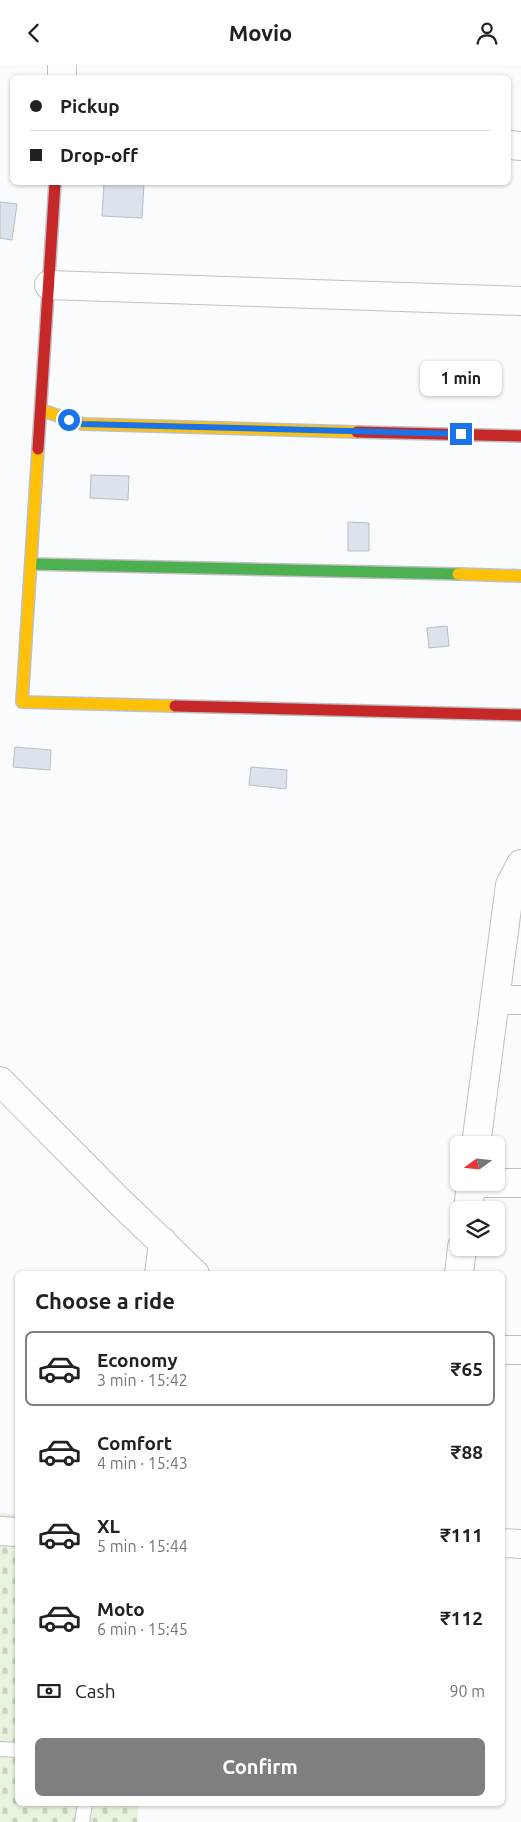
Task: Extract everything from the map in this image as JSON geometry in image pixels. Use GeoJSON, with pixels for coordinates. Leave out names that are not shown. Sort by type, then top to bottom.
{"type":"FeatureCollection","features":[{"type":"Feature","properties":{"kind":"street"},"geometry":{"type":"LineString","coordinates":[[55,185],[22,702],[521,715]]}},
{"type":"Feature","properties":{"kind":"street"},"geometry":{"type":"LineString","coordinates":[[49,285],[521,301]]}},
{"type":"Feature","properties":{"kind":"street"},"geometry":{"type":"LineString","coordinates":[[41,410],[83,424],[521,436]]}},
{"type":"Feature","properties":{"kind":"street"},"geometry":{"type":"LineString","coordinates":[[31,564],[521,577]]}},
{"type":"Feature","properties":{"kind":"street"},"geometry":{"type":"LineString","coordinates":[[478,1136],[508,1000],[510,885],[521,864]]}},
{"type":"Feature","properties":{"kind":"street"},"geometry":{"type":"LineString","coordinates":[[0,1081],[110,1192],[192,1271]]}},
{"type":"Feature","properties":{"kind":"street"},"geometry":{"type":"LineString","coordinates":[[505,1183],[521,1183]]}},
{"type":"Feature","properties":{"kind":"street"},"geometry":{"type":"LineString","coordinates":[[159,1271],[163,1242]]}},
{"type":"Feature","properties":{"kind":"street"},"geometry":{"type":"LineString","coordinates":[[459,1271],[461,1256]]}},
{"type":"Feature","properties":{"kind":"street"},"geometry":{"type":"LineString","coordinates":[[505,1350],[521,1350]]}},
{"type":"Feature","properties":{"kind":"street"},"geometry":{"type":"LineString","coordinates":[[0,1531],[15,1532]]}},
{"type":"Feature","properties":{"kind":"street"},"geometry":{"type":"LineString","coordinates":[[505,1543],[521,1544]]}},
{"type":"Feature","properties":{"kind":"lane"},"geometry":{"type":"LineString","coordinates":[[0,1749],[15,1750]]}},
{"type":"Feature","properties":{"kind":"lane"},"geometry":{"type":"LineString","coordinates":[[82,1822],[85,1806]]}},
{"type":"Feature","properties":{"kind":"green space"},"geometry":{"type":"Polygon","coordinates":[[[0,1513],[15,1515],[15,1806],[139,1806],[137,1822],[0,1822],[0,1513]]]}},
{"type":"Feature","properties":{"kind":"building"},"geometry":{"type":"Polygon","coordinates":[[[104,185],[144,185],[142,218],[102,216],[104,185]]]}},
{"type":"Feature","properties":{"kind":"building"},"geometry":{"type":"Polygon","coordinates":[[[0,202],[17,204],[12,240],[0,238],[0,202]]]}},
{"type":"Feature","properties":{"kind":"building"},"geometry":{"type":"Polygon","coordinates":[[[91,475],[129,476],[128,500],[90,498],[91,475]]]}},
{"type":"Feature","properties":{"kind":"building"},"geometry":{"type":"Polygon","coordinates":[[[348,522],[369,523],[369,551],[348,551],[348,522]]]}},
{"type":"Feature","properties":{"kind":"building"},"geometry":{"type":"Polygon","coordinates":[[[447,626],[449,646],[429,648],[427,628],[447,626]]]}},
{"type":"Feature","properties":{"kind":"building"},"geometry":{"type":"Polygon","coordinates":[[[15,747],[51,750],[50,770],[13,767],[15,747]]]}},
{"type":"Feature","properties":{"kind":"building"},"geometry":{"type":"Polygon","coordinates":[[[251,767],[287,770],[286,789],[249,785],[251,767]]]}},
{"type":"Feature","properties":{"kind":"traffic: fast"},"geometry":{"type":"LineString","coordinates":[[31,564],[458,574]]}},
{"type":"Feature","properties":{"kind":"traffic: slow"},"geometry":{"type":"LineString","coordinates":[[41,410],[83,424],[357,432]]}},
{"type":"Feature","properties":{"kind":"traffic: slow"},"geometry":{"type":"LineString","coordinates":[[38,449],[22,702],[175,706]]}},
{"type":"Feature","properties":{"kind":"traffic: slow"},"geometry":{"type":"LineString","coordinates":[[458,574],[521,576]]}},
{"type":"Feature","properties":{"kind":"traffic: jam"},"geometry":{"type":"LineString","coordinates":[[38,449],[55,185]]}},
{"type":"Feature","properties":{"kind":"traffic: jam"},"geometry":{"type":"LineString","coordinates":[[357,432],[521,436]]}},
{"type":"Feature","properties":{"kind":"traffic: jam"},"geometry":{"type":"LineString","coordinates":[[175,706],[521,715]]}},
{"type":"Feature","properties":{"kind":"route"},"geometry":{"type":"LineString","coordinates":[[69,420],[83,424],[461,434]]}}]}
